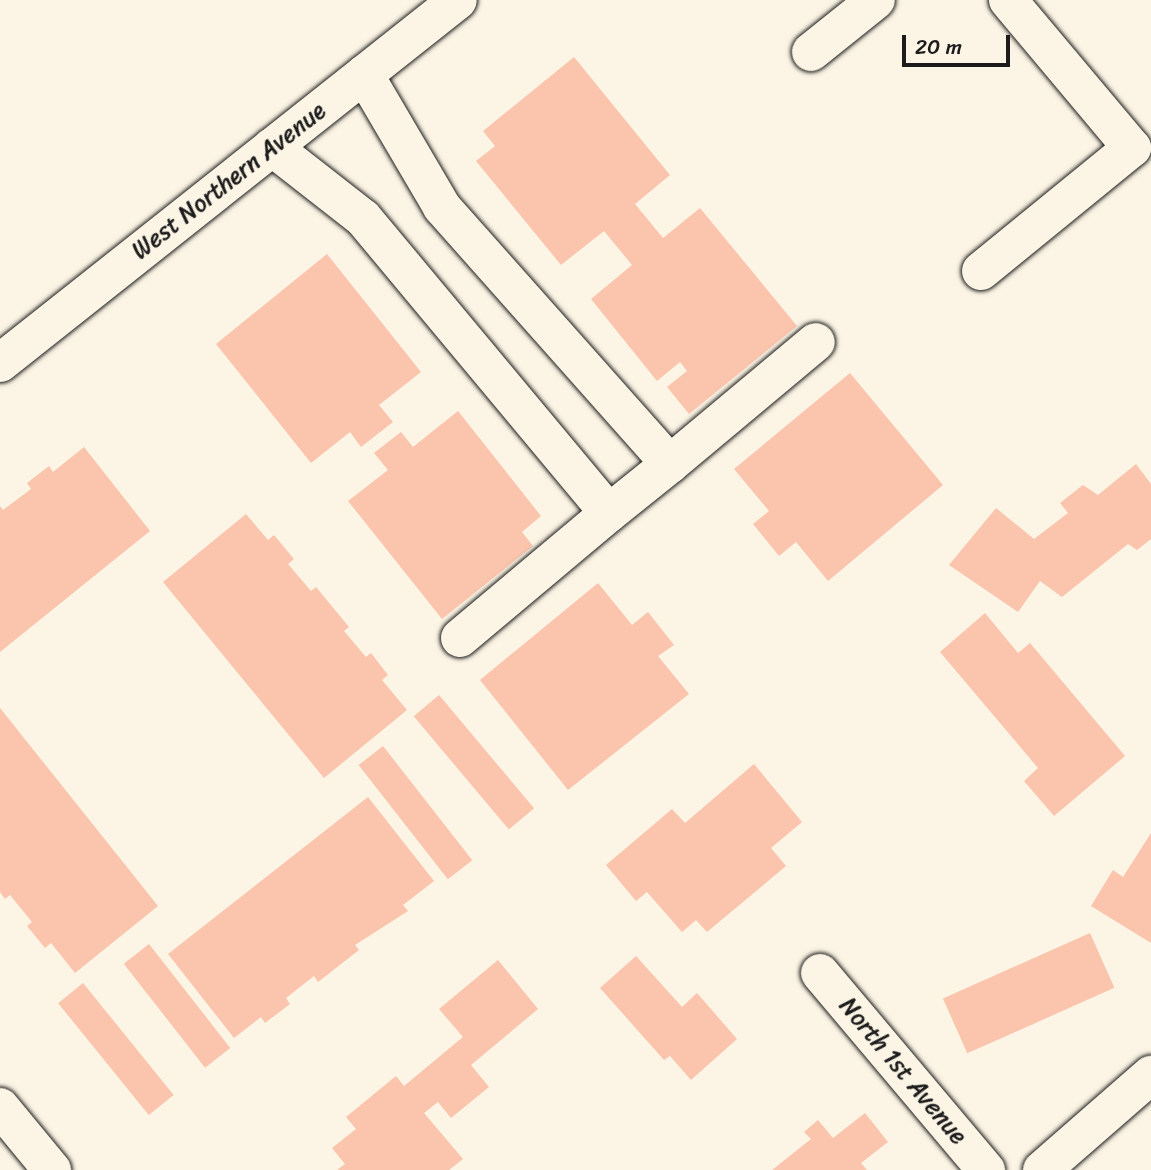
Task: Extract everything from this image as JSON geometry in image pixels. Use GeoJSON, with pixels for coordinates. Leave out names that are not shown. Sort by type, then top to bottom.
{"type":"FeatureCollection","features":[{"type":"Feature","properties":{"kind":"main road","name":"West Northern Avenue"},"geometry":{"type":"LineString","coordinates":[[0,363],[458,0]]}},
{"type":"Feature","properties":{"kind":"main road"},"geometry":{"type":"LineString","coordinates":[[811,52],[876,0]]}},
{"type":"Feature","properties":{"kind":"main road"},"geometry":{"type":"LineString","coordinates":[[981,271],[1141,139],[1008,0]]}},
{"type":"Feature","properties":{"kind":"main road"},"geometry":{"type":"LineString","coordinates":[[364,74],[442,207],[670,464]]}},
{"type":"Feature","properties":{"kind":"main road"},"geometry":{"type":"LineString","coordinates":[[272,147],[363,218],[609,513]]}},
{"type":"Feature","properties":{"kind":"main road"},"geometry":{"type":"LineString","coordinates":[[460,638],[816,342]]}},
{"type":"Feature","properties":{"kind":"main road","name":"North 1st Avenue"},"geometry":{"type":"LineString","coordinates":[[820,973],[986,1170]]}},
{"type":"Feature","properties":{"kind":"main road"},"geometry":{"type":"LineString","coordinates":[[1042,1170],[1151,1075]]}},
{"type":"Feature","properties":{"kind":"main road"},"geometry":{"type":"LineString","coordinates":[[0,1107],[52,1170]]}},
{"type":"Feature","properties":{"kind":"building"},"geometry":{"type":"Polygon","coordinates":[[[574,57],[670,175],[635,204],[663,238],[700,208],[797,326],[689,414],[667,387],[687,371],[680,362],[657,381],[591,299],[632,265],[604,231],[561,265],[476,161],[495,146],[483,131],[574,57]]]}},
{"type":"Feature","properties":{"kind":"building"},"geometry":{"type":"Polygon","coordinates":[[[327,254],[421,372],[379,405],[393,422],[361,447],[350,432],[311,463],[216,344],[327,254]]]}},
{"type":"Feature","properties":{"kind":"building"},"geometry":{"type":"Polygon","coordinates":[[[850,373],[943,485],[828,581],[796,542],[779,556],[753,524],[769,511],[734,469],[850,373]]]}},
{"type":"Feature","properties":{"kind":"building"},"geometry":{"type":"Polygon","coordinates":[[[458,411],[541,516],[522,532],[533,546],[442,619],[348,501],[388,470],[374,453],[401,432],[413,447],[458,411]]]}},
{"type":"Feature","properties":{"kind":"building"},"geometry":{"type":"Polygon","coordinates":[[[84,447],[150,531],[0,652],[0,506],[3,510],[31,489],[27,483],[49,466],[53,472],[84,447]]]}},
{"type":"Feature","properties":{"kind":"building"},"geometry":{"type":"Polygon","coordinates":[[[1136,464],[1151,484],[1151,539],[1137,550],[1128,544],[1062,597],[1040,581],[1018,612],[949,565],[996,508],[1034,539],[1068,513],[1060,503],[1083,485],[1098,495],[1136,464]]]}},
{"type":"Feature","properties":{"kind":"building"},"geometry":{"type":"Polygon","coordinates":[[[246,514],[268,540],[274,535],[294,559],[288,564],[311,591],[316,587],[349,627],[344,631],[366,657],[371,653],[388,675],[382,680],[407,710],[324,778],[163,582],[246,514]]]}},
{"type":"Feature","properties":{"kind":"building"},"geometry":{"type":"Polygon","coordinates":[[[598,583],[632,625],[648,612],[674,645],[658,656],[689,694],[568,790],[480,680],[598,583]]]}},
{"type":"Feature","properties":{"kind":"building"},"geometry":{"type":"Polygon","coordinates":[[[985,613],[1018,653],[1030,643],[1125,756],[1054,816],[1024,781],[1038,768],[940,652],[985,613]]]}},
{"type":"Feature","properties":{"kind":"building"},"geometry":{"type":"Polygon","coordinates":[[[439,695],[534,808],[509,830],[414,716],[439,695]]]}},
{"type":"Feature","properties":{"kind":"building"},"geometry":{"type":"Polygon","coordinates":[[[0,708],[158,906],[75,973],[51,943],[45,948],[27,926],[32,922],[10,895],[5,899],[0,892],[0,708]]]}},
{"type":"Feature","properties":{"kind":"building"},"geometry":{"type":"Polygon","coordinates":[[[383,746],[472,860],[448,879],[359,765],[383,746]]]}},
{"type":"Feature","properties":{"kind":"building"},"geometry":{"type":"Polygon","coordinates":[[[754,764],[802,822],[771,848],[786,866],[707,932],[696,920],[682,932],[647,892],[636,901],[606,865],[672,809],[685,823],[754,764]]]}},
{"type":"Feature","properties":{"kind":"building"},"geometry":{"type":"Polygon","coordinates":[[[368,797],[434,881],[403,905],[408,911],[355,945],[359,950],[318,982],[314,976],[286,998],[290,1004],[265,1023],[261,1017],[234,1038],[168,954],[368,797]]]}},
{"type":"Feature","properties":{"kind":"building"},"geometry":{"type":"Polygon","coordinates":[[[1151,833],[1151,943],[1091,906],[1113,870],[1123,877],[1151,833]]]}},
{"type":"Feature","properties":{"kind":"building"},"geometry":{"type":"Polygon","coordinates":[[[1090,933],[1114,988],[967,1053],[943,998],[1090,933]]]}},
{"type":"Feature","properties":{"kind":"building"},"geometry":{"type":"Polygon","coordinates":[[[149,944],[230,1048],[205,1068],[124,964],[149,944]]]}},
{"type":"Feature","properties":{"kind":"building"},"geometry":{"type":"Polygon","coordinates":[[[636,956],[682,1007],[697,993],[737,1039],[691,1080],[670,1056],[664,1060],[600,988],[636,956]]]}},
{"type":"Feature","properties":{"kind":"building"},"geometry":{"type":"Polygon","coordinates":[[[498,960],[538,1009],[471,1065],[489,1087],[451,1118],[438,1102],[424,1113],[463,1159],[449,1170],[337,1170],[345,1164],[332,1148],[356,1129],[346,1117],[396,1076],[404,1086],[463,1037],[439,1009],[498,960]]]}},
{"type":"Feature","properties":{"kind":"building"},"geometry":{"type":"Polygon","coordinates":[[[83,983],[174,1095],[149,1115],[58,1003],[83,983]]]}},
{"type":"Feature","properties":{"kind":"building"},"geometry":{"type":"Polygon","coordinates":[[[865,1113],[888,1142],[861,1163],[867,1170],[772,1170],[811,1139],[804,1132],[818,1120],[833,1138],[865,1113]]]}}]}
